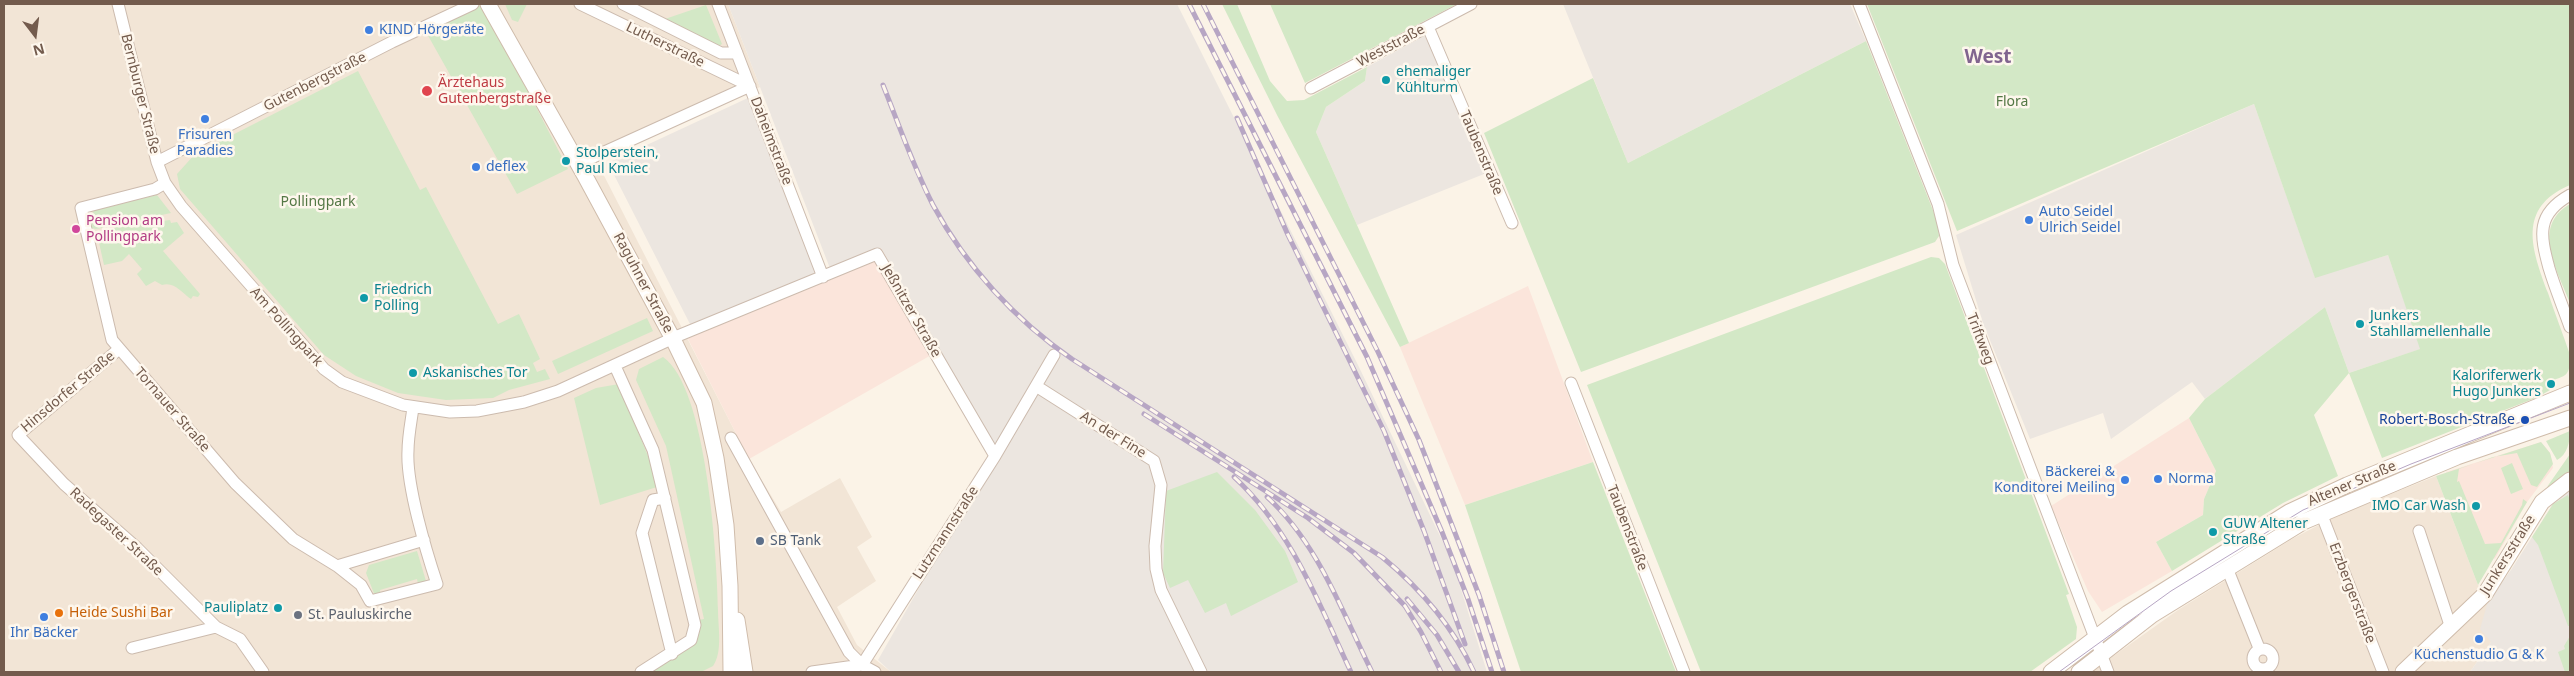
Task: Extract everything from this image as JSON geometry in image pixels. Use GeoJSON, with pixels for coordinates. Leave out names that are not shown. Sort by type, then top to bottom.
{"type":"FeatureCollection","features":[{"type":"Feature","properties":{"kind":"main road","name":"Raguhner Straße"},"geometry":{"type":"LineString","coordinates":[[488,4],[578,164],[673,339],[701,396],[708,422],[723,501],[730,586],[731,672]]}},
{"type":"Feature","properties":{"kind":"main road","name":"Altener Straße"},"geometry":{"type":"LineString","coordinates":[[2050,672],[2094,638],[2168,586],[2289,512],[2347,485],[2570,393]]}},
{"type":"Feature","properties":{"kind":"main road","name":"Altener Straße"},"geometry":{"type":"LineString","coordinates":[[2079,672],[2152,615],[2321,513],[2463,455],[2570,418]]}},
{"type":"Feature","properties":{"kind":"main road","name":"Junkersstraße"},"geometry":{"type":"LineString","coordinates":[[2403,672],[2452,628],[2485,594],[2542,502],[2570,480]]}},
{"type":"Feature","properties":{"kind":"main road","name":"Raguhner Straße"},"geometry":{"type":"LineString","coordinates":[[730,586],[745,672]]}},
{"type":"Feature","properties":{"kind":"street","name":"Bernburger Straße"},"geometry":{"type":"LineString","coordinates":[[118,4],[157,162],[165,183]]}},
{"type":"Feature","properties":{"kind":"street","name":"Gutenbergstraße"},"geometry":{"type":"LineString","coordinates":[[157,162],[473,4]]}},
{"type":"Feature","properties":{"kind":"street","name":"Lutherstraße"},"geometry":{"type":"LineString","coordinates":[[580,4],[750,86]]}},
{"type":"Feature","properties":{"kind":"street","name":"Lutherstraße"},"geometry":{"type":"LineString","coordinates":[[623,4],[721,53],[737,52]]}},
{"type":"Feature","properties":{"kind":"street","name":"Daheimstraße"},"geometry":{"type":"LineString","coordinates":[[718,4],[823,277]]}},
{"type":"Feature","properties":{"kind":"street","name":"Weststraße"},"geometry":{"type":"LineString","coordinates":[[1311,88],[1471,4]]}},
{"type":"Feature","properties":{"kind":"street","name":"Triftweg"},"geometry":{"type":"LineString","coordinates":[[1859,4],[1938,204],[1953,265],[2108,672]]}},
{"type":"Feature","properties":{"kind":"street","name":"Taubenstraße"},"geometry":{"type":"LineString","coordinates":[[1428,27],[1512,223]]}},
{"type":"Feature","properties":{"kind":"street"},"geometry":{"type":"LineString","coordinates":[[578,164],[750,86]]}},
{"type":"Feature","properties":{"kind":"street","name":"Tornauer Straße"},"geometry":{"type":"LineString","coordinates":[[165,183],[155,189],[81,208],[112,340],[235,483],[293,539],[337,566],[361,585],[370,601],[437,584],[412,488],[408,452],[413,408]]}},
{"type":"Feature","properties":{"kind":"street","name":"Am Pollingpark"},"geometry":{"type":"LineString","coordinates":[[165,183],[196,226],[324,370],[342,382],[372,395],[413,408],[450,412],[494,409],[558,392],[673,339]]}},
{"type":"Feature","properties":{"kind":"street"},"geometry":{"type":"LineString","coordinates":[[2570,195],[2555,205],[2546,216],[2541,237],[2570,327]]}},
{"type":"Feature","properties":{"kind":"street","name":"Jeßnitzer Straße"},"geometry":{"type":"LineString","coordinates":[[673,339],[877,254],[995,456]]}},
{"type":"Feature","properties":{"kind":"street","name":"Hinsdorfer Straße"},"geometry":{"type":"LineString","coordinates":[[18,435],[119,349]]}},
{"type":"Feature","properties":{"kind":"street","name":"Lutzmannstraße"},"geometry":{"type":"LineString","coordinates":[[862,665],[995,456],[1054,355]]}},
{"type":"Feature","properties":{"kind":"street"},"geometry":{"type":"LineString","coordinates":[[615,366],[653,450],[695,625],[691,640],[672,654],[641,672]]}},
{"type":"Feature","properties":{"kind":"street","name":"Taubenstraße"},"geometry":{"type":"LineString","coordinates":[[1571,383],[1684,672]]}},
{"type":"Feature","properties":{"kind":"street","name":"An der Fine"},"geometry":{"type":"LineString","coordinates":[[1036,386],[1154,462],[1161,486],[1155,546],[1156,569],[1161,590],[1201,672]]}},
{"type":"Feature","properties":{"kind":"street","name":"Radegaster Straße"},"geometry":{"type":"LineString","coordinates":[[18,435],[64,484],[137,548],[216,627],[240,639],[263,672]]}},
{"type":"Feature","properties":{"kind":"street"},"geometry":{"type":"LineString","coordinates":[[731,438],[849,652],[862,665],[875,672]]}},
{"type":"Feature","properties":{"kind":"street"},"geometry":{"type":"LineString","coordinates":[[665,498],[653,500],[642,533],[672,654]]}},
{"type":"Feature","properties":{"kind":"street","name":"Erzbergerstraße"},"geometry":{"type":"LineString","coordinates":[[2321,513],[2383,672]]}},
{"type":"Feature","properties":{"kind":"street"},"geometry":{"type":"LineString","coordinates":[[2419,531],[2452,628]]}},
{"type":"Feature","properties":{"kind":"street"},"geometry":{"type":"LineString","coordinates":[[337,566],[424,540]]}},
{"type":"Feature","properties":{"kind":"street"},"geometry":{"type":"LineString","coordinates":[[2227,568],[2259,648]]}},
{"type":"Feature","properties":{"kind":"street"},"geometry":{"type":"LineString","coordinates":[[132,648],[216,627]]}},
{"type":"Feature","properties":{"kind":"street"},"geometry":{"type":"LineString","coordinates":[[812,672],[862,665]]}},
{"type":"Feature","properties":{"kind":"shaded area"},"geometry":{"type":"Polygon","coordinates":[[[4,4],[728,4],[760,87],[597,162],[749,459],[781,512],[840,478],[872,537],[857,547],[876,581],[837,607],[857,645],[891,672],[4,672],[4,4]]]}},
{"type":"Feature","properties":{"kind":"shaded area"},"geometry":{"type":"Polygon","coordinates":[[[728,4],[1177,4],[1358,365],[1452,561],[1487,672],[891,672],[878,660],[997,451],[881,248],[831,271],[728,4]]]}},
{"type":"Feature","properties":{"kind":"shaded area"},"geometry":{"type":"Polygon","coordinates":[[[1563,4],[1850,4],[1866,41],[1628,163],[1563,4]]]}},
{"type":"Feature","properties":{"kind":"shaded area"},"geometry":{"type":"Polygon","coordinates":[[[1426,35],[1484,174],[1357,225],[1316,132],[1326,107],[1365,81],[1367,67],[1426,35]]]}},
{"type":"Feature","properties":{"kind":"shaded area"},"geometry":{"type":"Polygon","coordinates":[[[750,97],[818,273],[691,326],[608,163],[750,97]]]}},
{"type":"Feature","properties":{"kind":"shaded area"},"geometry":{"type":"Polygon","coordinates":[[[2254,104],[2315,277],[2388,255],[2421,349],[2349,373],[2325,307],[2205,399],[2192,382],[2111,439],[2103,413],[2030,439],[1983,323],[1956,235],[2254,104]]]}},
{"type":"Feature","properties":{"kind":"shaded area"},"geometry":{"type":"Polygon","coordinates":[[[881,248],[940,350],[749,459],[686,335],[881,248]]]}},
{"type":"Feature","properties":{"kind":"shaded area"},"geometry":{"type":"Polygon","coordinates":[[[1528,286],[1593,462],[1465,505],[1400,347],[1528,286]]]}},
{"type":"Feature","properties":{"kind":"shaded area"},"geometry":{"type":"Polygon","coordinates":[[[2189,418],[2216,471],[2204,499],[2203,515],[2156,542],[2172,571],[2102,612],[2088,591],[2051,506],[2189,418]]]}},
{"type":"Feature","properties":{"kind":"shaded area"},"geometry":{"type":"Polygon","coordinates":[[[2541,442],[2550,453],[2553,468],[2527,502],[2495,559],[2468,541],[2446,472],[2541,442]]]}},
{"type":"Feature","properties":{"kind":"shaded area"},"geometry":{"type":"Polygon","coordinates":[[[2436,476],[2478,585],[2488,601],[2491,642],[2470,672],[2091,672],[2178,610],[2292,539],[2334,517],[2436,476]]]}},
{"type":"Feature","properties":{"kind":"shaded area"},"geometry":{"type":"Polygon","coordinates":[[[2570,490],[2570,672],[2470,672],[2491,642],[2480,629],[2488,601],[2511,570],[2553,504],[2570,490]]]}},
{"type":"Feature","properties":{"kind":"green space"},"geometry":{"type":"Polygon","coordinates":[[[483,4],[568,169],[517,194],[426,32],[483,4]]]}},
{"type":"Feature","properties":{"kind":"green space"},"geometry":{"type":"Polygon","coordinates":[[[505,4],[527,4],[518,22],[512,20],[505,4]]]}},
{"type":"Feature","properties":{"kind":"green space"},"geometry":{"type":"Polygon","coordinates":[[[1222,4],[1237,4],[1270,81],[1287,101],[1304,100],[1367,67],[1365,81],[1326,107],[1316,132],[1409,343],[1400,347],[1277,115],[1222,4]]]}},
{"type":"Feature","properties":{"kind":"green space"},"geometry":{"type":"Polygon","coordinates":[[[1270,4],[1457,4],[1305,83],[1270,4]]]}},
{"type":"Feature","properties":{"kind":"green space","name":"Flora"},"geometry":{"type":"Polygon","coordinates":[[[1867,4],[2570,4],[2570,185],[2553,194],[2542,206],[2535,218],[2533,232],[2537,261],[2570,355],[2568,371],[2563,376],[2548,382],[2550,390],[2538,397],[2382,458],[2349,373],[2420,349],[2388,255],[2315,278],[2254,104],[1957,231],[1867,4]]]}},
{"type":"Feature","properties":{"kind":"green space"},"geometry":{"type":"Polygon","coordinates":[[[706,5],[722,44],[717,47],[662,20],[706,5]]]}},
{"type":"Feature","properties":{"kind":"green space"},"geometry":{"type":"Polygon","coordinates":[[[1866,41],[1938,223],[1939,236],[1935,242],[1581,372],[1484,133],[1593,78],[1628,163],[1866,41]]]}},
{"type":"Feature","properties":{"kind":"green space","name":"Pollingpark"},"geometry":{"type":"Polygon","coordinates":[[[358,71],[420,190],[426,187],[498,324],[519,314],[540,359],[533,363],[537,372],[545,369],[550,379],[509,390],[493,398],[446,400],[398,393],[356,376],[324,355],[180,189],[177,174],[195,154],[358,71]]]}},
{"type":"Feature","properties":{"kind":"green space"},"geometry":{"type":"Polygon","coordinates":[[[157,195],[171,213],[96,229],[91,228],[89,216],[95,210],[157,195]]]}},
{"type":"Feature","properties":{"kind":"green space"},"geometry":{"type":"Polygon","coordinates":[[[2570,204],[2570,303],[2554,264],[2549,237],[2551,225],[2558,214],[2570,204]]]}},
{"type":"Feature","properties":{"kind":"green space"},"geometry":{"type":"Polygon","coordinates":[[[161,218],[162,221],[170,220],[171,223],[177,222],[184,233],[163,251],[200,294],[198,297],[193,296],[191,299],[174,286],[162,285],[155,281],[146,286],[137,274],[142,269],[129,254],[122,261],[104,265],[98,238],[101,238],[100,235],[109,233],[108,229],[130,225],[131,228],[140,226],[140,223],[161,218]]]}},
{"type":"Feature","properties":{"kind":"green space"},"geometry":{"type":"Polygon","coordinates":[[[1931,257],[1939,258],[1945,264],[2069,594],[2066,595],[2077,627],[2076,639],[2030,672],[1701,672],[1587,385],[1931,257]]]}},
{"type":"Feature","properties":{"kind":"green space"},"geometry":{"type":"Polygon","coordinates":[[[2325,307],[2349,373],[2314,415],[2338,476],[2283,503],[2172,571],[2156,542],[2203,515],[2204,499],[2216,471],[2189,418],[2205,399],[2325,307]]]}},
{"type":"Feature","properties":{"kind":"green space"},"geometry":{"type":"Polygon","coordinates":[[[647,318],[653,331],[558,374],[552,361],[647,318]]]}},
{"type":"Feature","properties":{"kind":"green space"},"geometry":{"type":"Polygon","coordinates":[[[663,357],[678,374],[690,402],[707,475],[712,515],[719,647],[713,666],[701,672],[651,672],[690,647],[696,640],[698,620],[704,619],[666,446],[636,380],[639,369],[663,357]]]}},
{"type":"Feature","properties":{"kind":"green space"},"geometry":{"type":"Polygon","coordinates":[[[619,384],[660,486],[600,505],[574,398],[596,388],[619,384]]]}},
{"type":"Feature","properties":{"kind":"green space"},"geometry":{"type":"Polygon","coordinates":[[[2570,431],[2567,448],[2557,460],[2546,441],[2570,431]]]}},
{"type":"Feature","properties":{"kind":"green space"},"geometry":{"type":"Polygon","coordinates":[[[2541,442],[2550,453],[2553,464],[2537,487],[2531,485],[2517,453],[2496,456],[2541,442]]]}},
{"type":"Feature","properties":{"kind":"green space"},"geometry":{"type":"Polygon","coordinates":[[[2570,454],[2570,473],[2547,487],[2570,454]]]}},
{"type":"Feature","properties":{"kind":"green space"},"geometry":{"type":"Polygon","coordinates":[[[1593,462],[1676,672],[1521,672],[1465,505],[1593,462]]]}},
{"type":"Feature","properties":{"kind":"green space"},"geometry":{"type":"Polygon","coordinates":[[[2512,463],[2523,489],[2511,494],[2501,468],[2512,463]]]}},
{"type":"Feature","properties":{"kind":"green space"},"geometry":{"type":"Polygon","coordinates":[[[2474,464],[2459,469],[2457,482],[2459,481],[2485,544],[2501,543],[2522,505],[2523,499],[2527,502],[2478,585],[2436,476],[2474,464]]]}},
{"type":"Feature","properties":{"kind":"green space"},"geometry":{"type":"Polygon","coordinates":[[[1217,472],[1255,510],[1285,551],[1298,582],[1231,616],[1226,603],[1205,613],[1188,580],[1170,588],[1163,573],[1166,491],[1217,472]]]}},
{"type":"Feature","properties":{"kind":"green space"},"geometry":{"type":"Polygon","coordinates":[[[2568,495],[2570,501],[2570,626],[2568,626],[2538,545],[2532,537],[2553,504],[2568,495]]]}},
{"type":"Feature","properties":{"kind":"green space"},"geometry":{"type":"Polygon","coordinates":[[[417,551],[426,581],[418,584],[417,579],[380,590],[381,595],[375,596],[366,573],[369,565],[417,551]]]}},
{"type":"Feature","properties":{"kind":"green space"},"geometry":{"type":"Polygon","coordinates":[[[2570,636],[2570,672],[2565,672],[2558,652],[2565,649],[2564,646],[2570,636]]]}},
{"type":"Feature","properties":{"kind":"tram line"},"geometry":{"type":"LineString","coordinates":[[2059,672],[2171,591],[2303,510],[2411,464],[2570,403]]}},
{"type":"Feature","properties":{"kind":"railway"},"geometry":{"type":"LineString","coordinates":[[1189,4],[1367,357],[1442,532],[1468,599],[1492,672]]}},
{"type":"Feature","properties":{"kind":"railway"},"geometry":{"type":"LineString","coordinates":[[1203,4],[1378,352],[1419,440],[1479,595],[1504,672]]}},
{"type":"Feature","properties":{"kind":"railway"},"geometry":{"type":"LineString","coordinates":[[883,85],[926,190],[946,228],[976,270],[1012,309],[1051,344],[1072,359],[1382,557],[1434,609],[1456,639],[1474,672]]}},
{"type":"Feature","properties":{"kind":"railway"},"geometry":{"type":"LineString","coordinates":[[1237,118],[1288,235],[1384,431],[1424,531],[1465,644]]}},
{"type":"Feature","properties":{"kind":"railway"},"geometry":{"type":"LineString","coordinates":[[1144,414],[1308,518],[1354,553],[1405,606],[1421,632],[1441,672]]}},
{"type":"Feature","properties":{"kind":"railway"},"geometry":{"type":"LineString","coordinates":[[1234,477],[1272,520],[1288,544],[1315,594],[1351,672]]}},
{"type":"Feature","properties":{"kind":"railway"},"geometry":{"type":"LineString","coordinates":[[1267,497],[1285,515],[1315,557],[1339,602],[1372,672]]}},
{"type":"Feature","properties":{"kind":"railway"},"geometry":{"type":"LineString","coordinates":[[1407,599],[1437,635],[1459,672]]}},
{"type":"Feature","properties":{"kind":"place","name":"KIND Hörgeräte"},"geometry":{"type":"Point","coordinates":[369,30]}},
{"type":"Feature","properties":{"kind":"place","name":"ehemaliger Kühlturm"},"geometry":{"type":"Point","coordinates":[1386,80]}},
{"type":"Feature","properties":{"kind":"place","name":"Ärztehaus Gutenbergstraße"},"geometry":{"type":"Point","coordinates":[427,91]}},
{"type":"Feature","properties":{"kind":"place","name":"Frisuren Paradies"},"geometry":{"type":"Point","coordinates":[205,119]}},
{"type":"Feature","properties":{"kind":"place","name":"Stolperstein, Paul Kmiec"},"geometry":{"type":"Point","coordinates":[566,161]}},
{"type":"Feature","properties":{"kind":"place","name":"deflex"},"geometry":{"type":"Point","coordinates":[476,167]}},
{"type":"Feature","properties":{"kind":"place","name":"Auto Seidel Ulrich Seidel"},"geometry":{"type":"Point","coordinates":[2029,220]}},
{"type":"Feature","properties":{"kind":"place","name":"Pension am Pollingpark"},"geometry":{"type":"Point","coordinates":[76,229]}},
{"type":"Feature","properties":{"kind":"place","name":"Friedrich Polling"},"geometry":{"type":"Point","coordinates":[364,298]}},
{"type":"Feature","properties":{"kind":"place","name":"Junkers Stahllamellenhalle"},"geometry":{"type":"Point","coordinates":[2360,324]}},
{"type":"Feature","properties":{"kind":"place","name":"Askanisches Tor"},"geometry":{"type":"Point","coordinates":[413,373]}},
{"type":"Feature","properties":{"kind":"place","name":"Kaloriferwerk Hugo Junkers"},"geometry":{"type":"Point","coordinates":[2551,384]}},
{"type":"Feature","properties":{"kind":"place","name":"Robert-Bosch-Straße"},"geometry":{"type":"Point","coordinates":[2525,420]}},
{"type":"Feature","properties":{"kind":"place","name":"Norma"},"geometry":{"type":"Point","coordinates":[2158,479]}},
{"type":"Feature","properties":{"kind":"place","name":"Bäckerei & Konditorei Meiling"},"geometry":{"type":"Point","coordinates":[2125,480]}},
{"type":"Feature","properties":{"kind":"place","name":"IMO Car Wash"},"geometry":{"type":"Point","coordinates":[2476,506]}},
{"type":"Feature","properties":{"kind":"place","name":"GUW Altener Straße"},"geometry":{"type":"Point","coordinates":[2213,532]}},
{"type":"Feature","properties":{"kind":"place","name":"SB Tank"},"geometry":{"type":"Point","coordinates":[760,541]}},
{"type":"Feature","properties":{"kind":"place","name":"Pauliplatz"},"geometry":{"type":"Point","coordinates":[278,608]}},
{"type":"Feature","properties":{"kind":"place","name":"Heide Sushi Bar"},"geometry":{"type":"Point","coordinates":[59,613]}},
{"type":"Feature","properties":{"kind":"place","name":"St. Pauluskirche"},"geometry":{"type":"Point","coordinates":[298,615]}},
{"type":"Feature","properties":{"kind":"place","name":"Ihr Bäcker"},"geometry":{"type":"Point","coordinates":[44,617]}},
{"type":"Feature","properties":{"kind":"place","name":"Küchenstudio G & K"},"geometry":{"type":"Point","coordinates":[2479,639]}},
{"type":"Feature","properties":{"kind":"district","name":"West"},"geometry":{"type":"Point","coordinates":[1988,58]}}]}
